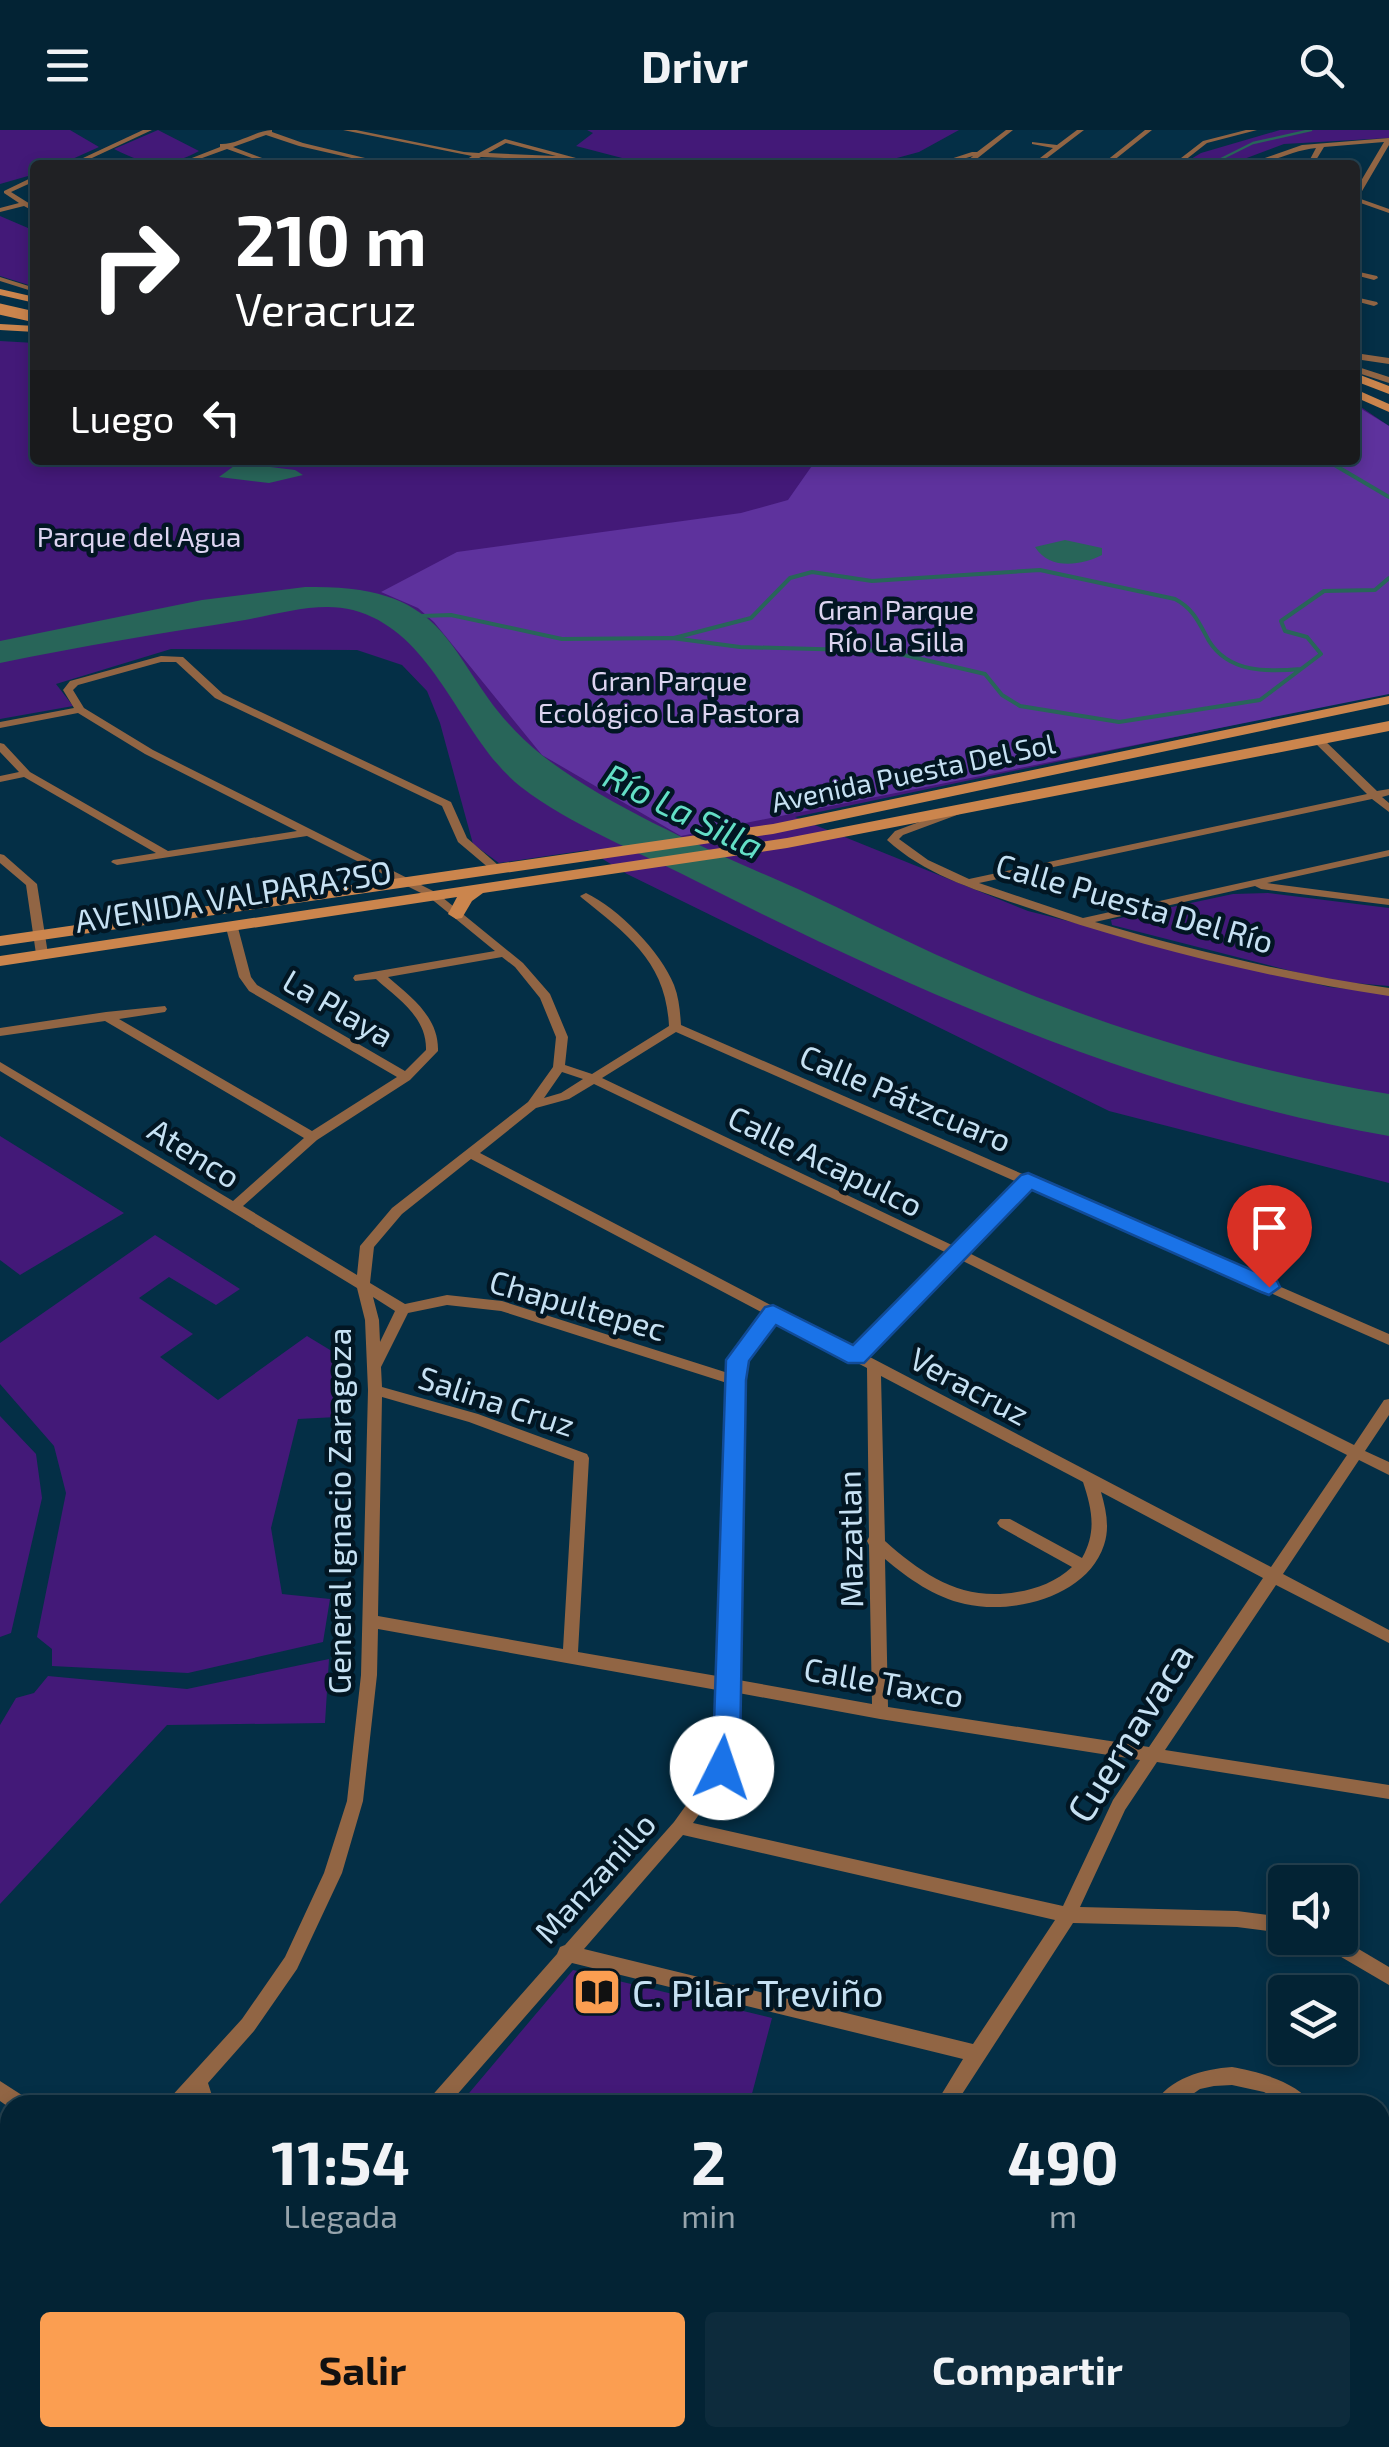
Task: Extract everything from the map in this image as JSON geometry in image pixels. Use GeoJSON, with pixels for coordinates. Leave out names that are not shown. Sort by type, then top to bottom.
{"type":"FeatureCollection","features":[{"type":"Feature","properties":{"kind":"main road"},"geometry":{"type":"LineString","coordinates":[[0,292],[30,299]]}},
{"type":"Feature","properties":{"kind":"main road"},"geometry":{"type":"LineString","coordinates":[[0,310],[30,314]]}},
{"type":"Feature","properties":{"kind":"main road"},"geometry":{"type":"LineString","coordinates":[[0,327],[30,329]]}},
{"type":"Feature","properties":{"kind":"main road"},"geometry":{"type":"LineString","coordinates":[[1360,379],[1389,390]]}},
{"type":"Feature","properties":{"kind":"main road"},"geometry":{"type":"LineString","coordinates":[[1360,395],[1389,408]]}},
{"type":"Feature","properties":{"kind":"main road","name":"Avenida Puesta Del Sol"},"geometry":{"type":"LineString","coordinates":[[433,895],[1389,702]]}},
{"type":"Feature","properties":{"kind":"main road"},"geometry":{"type":"LineString","coordinates":[[1310,719],[1332,727],[1326,739]]}},
{"type":"Feature","properties":{"kind":"main road","name":"Avenida Puesta Del Sol"},"geometry":{"type":"LineString","coordinates":[[405,881],[494,868],[569,868],[788,843],[1388,726]]}},
{"type":"Feature","properties":{"kind":"main road"},"geometry":{"type":"LineString","coordinates":[[1254,730],[1259,743],[1270,749]]}},
{"type":"Feature","properties":{"kind":"main road","name":"AVENIDA VALPARA?SO"},"geometry":{"type":"LineString","coordinates":[[0,941],[405,881]]}},
{"type":"Feature","properties":{"kind":"main road"},"geometry":{"type":"LineString","coordinates":[[456,914],[465,898],[480,888]]}},
{"type":"Feature","properties":{"kind":"main road","name":"AVENIDA VALPARA?SO"},"geometry":{"type":"LineString","coordinates":[[0,960],[433,895]]}},
{"type":"Feature","properties":{"kind":"street"},"geometry":{"type":"LineString","coordinates":[[116,130],[128,138]]}},
{"type":"Feature","properties":{"kind":"street"},"geometry":{"type":"LineString","coordinates":[[81,160],[148,130]]}},
{"type":"Feature","properties":{"kind":"street"},"geometry":{"type":"LineString","coordinates":[[346,130],[464,154],[578,160]]}},
{"type":"Feature","properties":{"kind":"street"},"geometry":{"type":"LineString","coordinates":[[971,160],[1010,130]]}},
{"type":"Feature","properties":{"kind":"street"},"geometry":{"type":"LineString","coordinates":[[1041,160],[1081,130]]}},
{"type":"Feature","properties":{"kind":"street"},"geometry":{"type":"LineString","coordinates":[[1110,160],[1149,130]]}},
{"type":"Feature","properties":{"kind":"street"},"geometry":{"type":"LineString","coordinates":[[1194,130],[1208,141]]}},
{"type":"Feature","properties":{"kind":"street"},"geometry":{"type":"LineString","coordinates":[[1183,160],[1208,141],[1253,130]]}},
{"type":"Feature","properties":{"kind":"street"},"geometry":{"type":"LineString","coordinates":[[190,160],[268,131],[300,145],[368,160]]}},
{"type":"Feature","properties":{"kind":"street"},"geometry":{"type":"LineString","coordinates":[[470,160],[505,140],[578,160]]}},
{"type":"Feature","properties":{"kind":"street"},"geometry":{"type":"LineString","coordinates":[[1260,160],[1322,144],[1389,140]]}},
{"type":"Feature","properties":{"kind":"street"},"geometry":{"type":"LineString","coordinates":[[1360,189],[1389,140]]}},
{"type":"Feature","properties":{"kind":"street"},"geometry":{"type":"LineString","coordinates":[[1034,143],[1059,147]]}},
{"type":"Feature","properties":{"kind":"street"},"geometry":{"type":"LineString","coordinates":[[1313,160],[1322,144]]}},
{"type":"Feature","properties":{"kind":"street"},"geometry":{"type":"LineString","coordinates":[[222,145],[264,160]]}},
{"type":"Feature","properties":{"kind":"street"},"geometry":{"type":"LineString","coordinates":[[951,160],[984,150]]}},
{"type":"Feature","properties":{"kind":"street"},"geometry":{"type":"LineString","coordinates":[[453,160],[464,154]]}},
{"type":"Feature","properties":{"kind":"street"},"geometry":{"type":"LineString","coordinates":[[30,180],[10,186],[6,192],[30,207]]}},
{"type":"Feature","properties":{"kind":"street"},"geometry":{"type":"LineString","coordinates":[[1360,200],[1389,211]]}},
{"type":"Feature","properties":{"kind":"street"},"geometry":{"type":"LineString","coordinates":[[0,207],[20,202]]}},
{"type":"Feature","properties":{"kind":"street"},"geometry":{"type":"LineString","coordinates":[[1360,274],[1374,278]]}},
{"type":"Feature","properties":{"kind":"street"},"geometry":{"type":"LineString","coordinates":[[0,279],[30,288]]}},
{"type":"Feature","properties":{"kind":"street"},"geometry":{"type":"LineString","coordinates":[[1360,301],[1374,304]]}},
{"type":"Feature","properties":{"kind":"street"},"geometry":{"type":"LineString","coordinates":[[1360,354],[1388,357]]}},
{"type":"Feature","properties":{"kind":"street"},"geometry":{"type":"LineString","coordinates":[[1360,371],[1389,380]]}},
{"type":"Feature","properties":{"kind":"street"},"geometry":{"type":"LineString","coordinates":[[494,868],[462,840],[447,804],[219,696],[184,662],[172,658],[68,686],[80,710],[149,752],[433,895],[504,953],[546,996],[562,1037],[559,1067],[532,1105]]}},
{"type":"Feature","properties":{"kind":"street"},"geometry":{"type":"LineString","coordinates":[[0,725],[80,710]]}},
{"type":"Feature","properties":{"kind":"street"},"geometry":{"type":"LineString","coordinates":[[1326,739],[1389,809]]}},
{"type":"Feature","properties":{"kind":"street"},"geometry":{"type":"LineString","coordinates":[[0,746],[26,774],[166,854]]}},
{"type":"Feature","properties":{"kind":"street"},"geometry":{"type":"LineString","coordinates":[[0,779],[26,774]]}},
{"type":"Feature","properties":{"kind":"street"},"geometry":{"type":"LineString","coordinates":[[969,882],[1389,792]]}},
{"type":"Feature","properties":{"kind":"street","name":"Calle Puesta Del Río"},"geometry":{"type":"LineString","coordinates":[[962,809],[900,833],[893,840],[969,882],[1082,922],[1324,984],[1389,992]]}},
{"type":"Feature","properties":{"kind":"street"},"geometry":{"type":"LineString","coordinates":[[117,862],[306,833]]}},
{"type":"Feature","properties":{"kind":"street"},"geometry":{"type":"LineString","coordinates":[[1082,922],[1389,853]]}},
{"type":"Feature","properties":{"kind":"street"},"geometry":{"type":"LineString","coordinates":[[0,857],[31,884],[42,954]]}},
{"type":"Feature","properties":{"kind":"street"},"geometry":{"type":"LineString","coordinates":[[1247,885],[1389,902]]}},
{"type":"Feature","properties":{"kind":"street"},"geometry":{"type":"LineString","coordinates":[[586,896],[645,948],[670,980],[675,1027]]}},
{"type":"Feature","properties":{"kind":"street","name":"La Playa"},"geometry":{"type":"LineString","coordinates":[[231,924],[246,977],[266,999],[406,1077]]}},
{"type":"Feature","properties":{"kind":"street"},"geometry":{"type":"LineString","coordinates":[[359,978],[504,953]]}},
{"type":"Feature","properties":{"kind":"street"},"geometry":{"type":"LineString","coordinates":[[234,1208],[312,1136],[406,1077],[432,1051],[432,1034],[422,1016],[379,975]]}},
{"type":"Feature","properties":{"kind":"street"},"geometry":{"type":"LineString","coordinates":[[0,1032],[161,1009]]}},
{"type":"Feature","properties":{"kind":"street"},"geometry":{"type":"LineString","coordinates":[[106,1016],[312,1136]]}},
{"type":"Feature","properties":{"kind":"street","name":"General Ignacio Zaragoza"},"geometry":{"type":"LineString","coordinates":[[185,2095],[248,2024],[290,1964],[333,1873],[355,1801],[366,1716],[375,1390],[372,1320],[362,1284],[362,1261],[378,1229],[532,1105],[558,1100],[675,1027]]}},
{"type":"Feature","properties":{"kind":"street","name":"Calle Pátzcuaro"},"geometry":{"type":"LineString","coordinates":[[675,1027],[1389,1340]]}},
{"type":"Feature","properties":{"kind":"street","name":"Atenco"},"geometry":{"type":"LineString","coordinates":[[0,1066],[362,1284]]}},
{"type":"Feature","properties":{"kind":"street","name":"Calle Acapulco"},"geometry":{"type":"LineString","coordinates":[[559,1067],[592,1078],[958,1254],[1389,1470]]}},
{"type":"Feature","properties":{"kind":"street","name":"Veracruz"},"geometry":{"type":"LineString","coordinates":[[472,1154],[1389,1637]]}},
{"type":"Feature","properties":{"kind":"street"},"geometry":{"type":"LineString","coordinates":[[856,1357],[1028,1180]]}},
{"type":"Feature","properties":{"kind":"street"},"geometry":{"type":"LineString","coordinates":[[362,1284],[403,1308],[374,1368]]}},
{"type":"Feature","properties":{"kind":"street","name":"Chapultepec"},"geometry":{"type":"LineString","coordinates":[[403,1308],[447,1300],[502,1306],[734,1380]]}},
{"type":"Feature","properties":{"kind":"street","name":"Manzanillo"},"geometry":{"type":"LineString","coordinates":[[445,2095],[680,1828],[722,1768],[727,1754],[725,1684],[734,1380],[738,1360],[773,1313]]}},
{"type":"Feature","properties":{"kind":"street","name":"Mazatlan"},"geometry":{"type":"LineString","coordinates":[[874,1366],[874,1540],[880,1712]]}},
{"type":"Feature","properties":{"kind":"street","name":"Salina Cruz"},"geometry":{"type":"LineString","coordinates":[[375,1390],[473,1418],[582,1458],[570,1657]]}},
{"type":"Feature","properties":{"kind":"street","name":"Cuernavaca"},"geometry":{"type":"LineString","coordinates":[[950,2095],[1068,1915],[1104,1832],[1151,1756],[1389,1404]]}},
{"type":"Feature","properties":{"kind":"street"},"geometry":{"type":"LineString","coordinates":[[874,1540],[915,1577],[969,1599],[1004,1602],[1042,1595],[1082,1565],[1096,1546],[1100,1525],[1089,1479]]}},
{"type":"Feature","properties":{"kind":"street"},"geometry":{"type":"LineString","coordinates":[[1005,1523],[1082,1565]]}},
{"type":"Feature","properties":{"kind":"street","name":"Calle Taxco"},"geometry":{"type":"LineString","coordinates":[[369,1621],[880,1712],[1389,1792]]}},
{"type":"Feature","properties":{"kind":"street"},"geometry":{"type":"LineString","coordinates":[[680,1828],[1068,1915],[1268,1923]]}},
{"type":"Feature","properties":{"kind":"street"},"geometry":{"type":"LineString","coordinates":[[566,1953],[976,2054]]}},
{"type":"Feature","properties":{"kind":"street"},"geometry":{"type":"LineString","coordinates":[[1352,1955],[1389,1978]]}},
{"type":"Feature","properties":{"kind":"street"},"geometry":{"type":"LineString","coordinates":[[1174,2095],[1186,2085],[1212,2076],[1236,2075],[1270,2083],[1288,2095]]}},
{"type":"Feature","properties":{"kind":"street"},"geometry":{"type":"LineString","coordinates":[[198,2081],[203,2095]]}},
{"type":"Feature","properties":{"kind":"green space"},"geometry":{"type":"Polygon","coordinates":[[[0,130],[70,130],[99,147],[70,160],[30,160],[30,175],[0,184],[0,130]]]}},
{"type":"Feature","properties":{"kind":"green space"},"geometry":{"type":"Polygon","coordinates":[[[158,130],[199,151],[178,160],[142,160],[114,149],[158,130]]]}},
{"type":"Feature","properties":{"kind":"green space"},"geometry":{"type":"Polygon","coordinates":[[[587,130],[959,130],[919,152],[889,160],[630,160],[576,146],[593,133],[587,130]]]}},
{"type":"Feature","properties":{"kind":"green space"},"geometry":{"type":"Polygon","coordinates":[[[1280,130],[1389,130],[1389,138],[1284,144],[1241,160],[1189,160],[1280,130]]]}},
{"type":"Feature","properties":{"kind":"green space"},"geometry":{"type":"Polygon","coordinates":[[[0,216],[30,229],[30,285],[0,276],[0,216]]]}},
{"type":"Feature","properties":{"kind":"green space","name":"Gran Parque Ecológico La Pastora"},"geometry":{"type":"Polygon","coordinates":[[[0,341],[30,343],[30,465],[1360,465],[1360,406],[1389,426],[1285,714],[795,817],[1028,911],[1329,987],[1389,993],[1389,1183],[1109,1111],[627,874],[588,850],[499,863],[473,844],[440,723],[427,691],[402,665],[357,650],[171,649],[56,684],[73,706],[0,719],[0,341]]]}},
{"type":"Feature","properties":{"kind":"green space","name":"Gran Parque Río La Silla"},"geometry":{"type":"Polygon","coordinates":[[[1360,408],[1389,426],[1389,694],[681,836],[542,755],[434,622],[418,608],[381,592],[457,552],[741,513],[788,500],[812,465],[1360,465],[1360,408]]]}},
{"type":"Feature","properties":{"kind":"green space"},"geometry":{"type":"Polygon","coordinates":[[[1268,893],[1389,908],[1389,986],[1330,981],[1112,925],[1111,920],[1233,894],[1268,893]]]}},
{"type":"Feature","properties":{"kind":"green space"},"geometry":{"type":"Polygon","coordinates":[[[0,1136],[124,1213],[20,1275],[0,1260],[0,1136]]]}},
{"type":"Feature","properties":{"kind":"green space"},"geometry":{"type":"Polygon","coordinates":[[[155,1235],[240,1289],[216,1305],[169,1277],[139,1298],[193,1334],[160,1357],[218,1400],[307,1336],[335,1353],[337,1417],[298,1419],[271,1528],[282,1594],[330,1599],[323,1642],[188,1673],[52,1666],[52,1649],[37,1637],[66,1493],[54,1446],[0,1384],[0,1343],[155,1235]]]}},
{"type":"Feature","properties":{"kind":"green space"},"geometry":{"type":"Polygon","coordinates":[[[0,1416],[36,1454],[42,1498],[11,1633],[0,1637],[0,1416]]]}},
{"type":"Feature","properties":{"kind":"green space"},"geometry":{"type":"Polygon","coordinates":[[[329,1659],[325,1723],[167,1725],[0,1904],[0,1725],[16,1698],[34,1693],[48,1676],[187,1689],[329,1659]]]}},
{"type":"Feature","properties":{"kind":"green space"},"geometry":{"type":"Polygon","coordinates":[[[573,1970],[772,2018],[752,2095],[467,2095],[573,1970]]]}},
{"type":"Feature","properties":{"kind":"shaded area"},"geometry":{"type":"Polygon","coordinates":[[[235,465],[295,470],[303,475],[269,483],[219,477],[235,465]]]}},
{"type":"Feature","properties":{"kind":"shaded area"},"geometry":{"type":"Polygon","coordinates":[[[1065,540],[1102,548],[1102,555],[1076,563],[1058,563],[1041,555],[1035,547],[1065,540]]]}},
{"type":"Feature","properties":{"kind":"shaded area"},"geometry":{"type":"Polygon","coordinates":[[[305,587],[359,590],[398,600],[427,618],[448,640],[510,726],[543,756],[600,794],[666,829],[935,954],[1060,1006],[1222,1058],[1389,1094],[1389,1136],[1207,1093],[1031,1033],[860,960],[604,837],[521,787],[480,742],[445,688],[406,640],[382,622],[353,610],[299,609],[0,663],[0,641],[202,600],[305,587]]]}},
{"type":"Feature","properties":{"kind":"waterway"},"geometry":{"type":"LineString","coordinates":[[1219,160],[1253,143],[1311,130]]}},
{"type":"Feature","properties":{"kind":"waterway"},"geometry":{"type":"LineString","coordinates":[[1335,465],[1389,497]]}},
{"type":"Feature","properties":{"kind":"waterway"},"geometry":{"type":"LineString","coordinates":[[674,638],[751,618],[790,578],[812,572],[872,581],[1040,570],[1175,599],[1191,612],[1217,652],[1227,659],[1262,670],[1301,669]]}},
{"type":"Feature","properties":{"kind":"waterway"},"geometry":{"type":"LineString","coordinates":[[421,616],[451,615],[562,639],[672,638],[740,647],[887,651],[985,674],[1002,695],[1020,706],[1119,722],[1260,700],[1321,654],[1307,637],[1285,631],[1281,621],[1324,591],[1375,590],[1389,578]]}},
{"type":"Feature","properties":{"kind":"place","name":"C. Pilar Treviño"},"geometry":{"type":"Point","coordinates":[597,1992]}},
{"type":"Feature","properties":{"kind":"route"},"geometry":{"type":"LineString","coordinates":[[722,1768],[727,1754],[725,1684],[734,1380],[746,1345],[773,1313],[856,1357],[1028,1180],[1269,1287]]}},
{"type":"Feature","properties":{"kind":"park label","name":"Parque del Agua"},"geometry":{"type":"Point","coordinates":[139,536]}},
{"type":"Feature","properties":{"kind":"water label","name":"Río La Silla"},"geometry":{"type":"Point","coordinates":[684,810]}}]}
